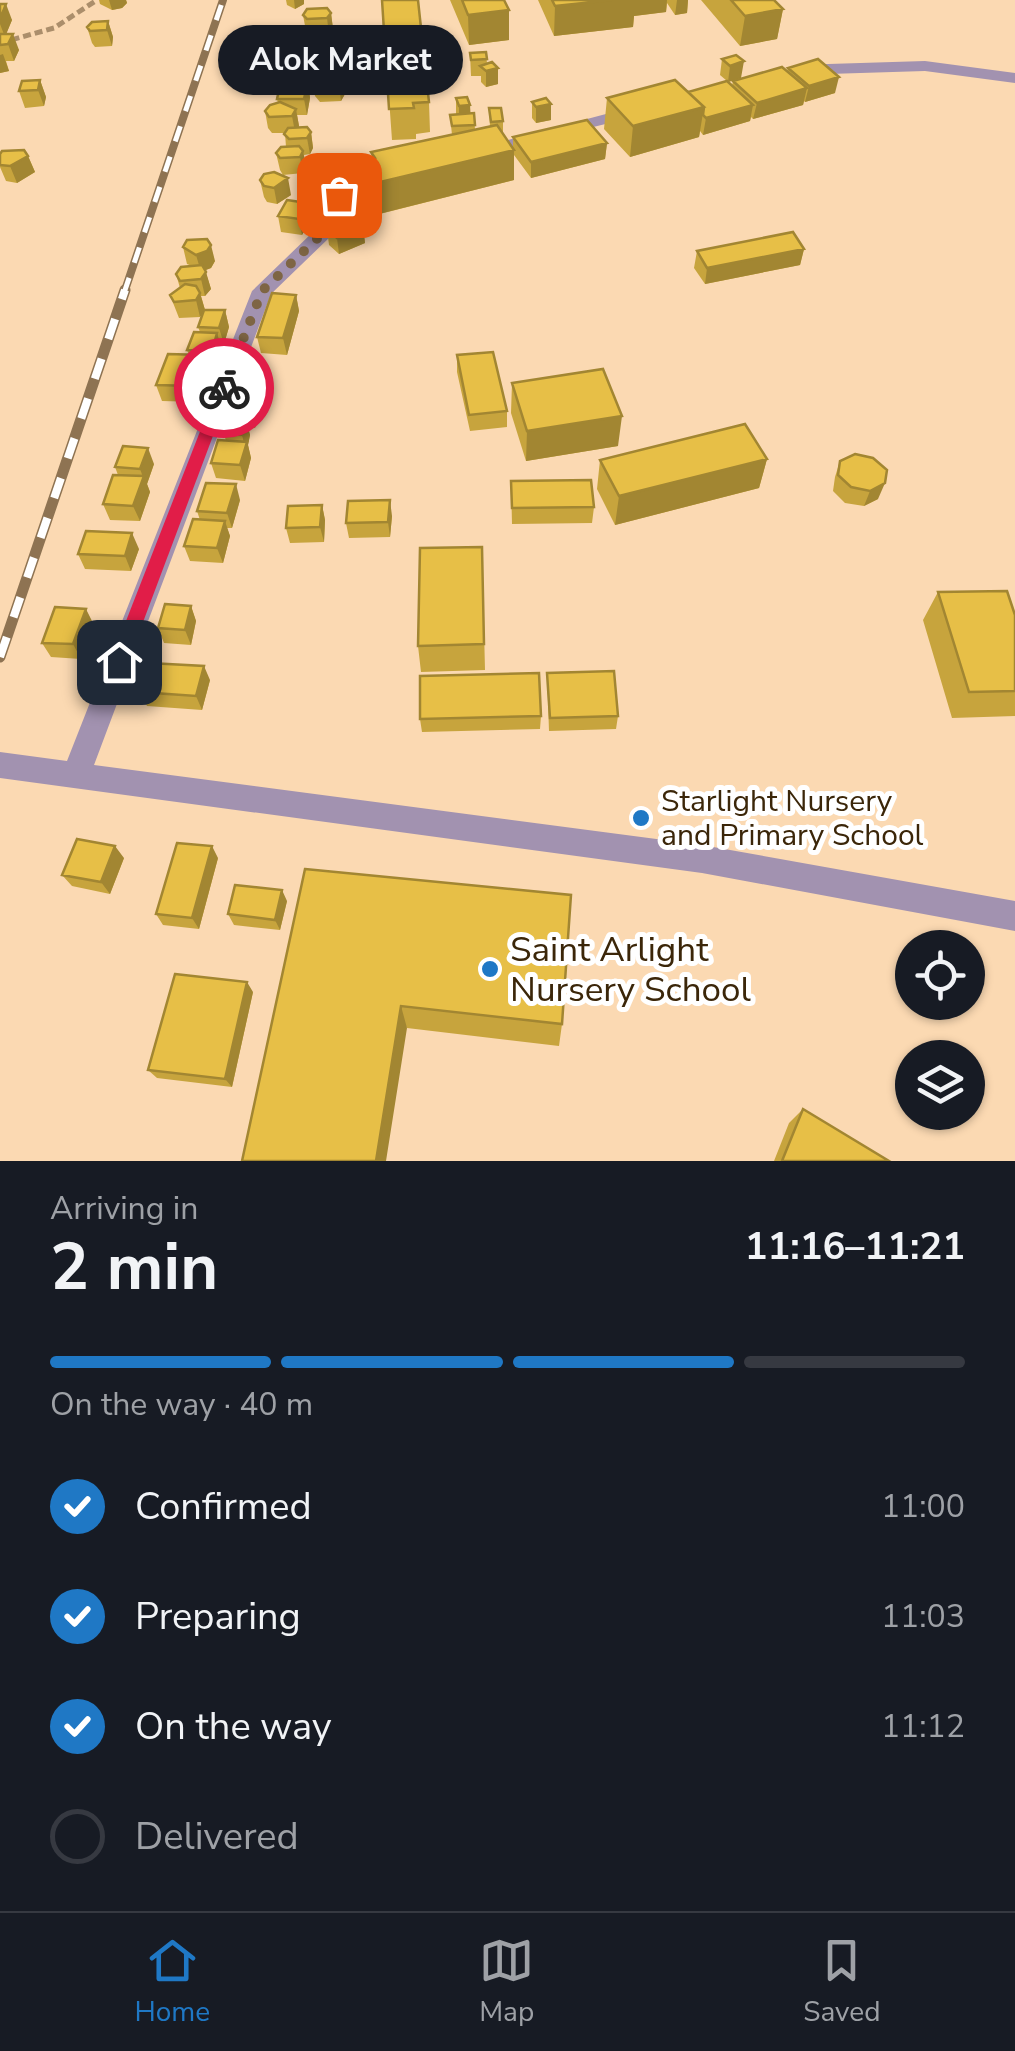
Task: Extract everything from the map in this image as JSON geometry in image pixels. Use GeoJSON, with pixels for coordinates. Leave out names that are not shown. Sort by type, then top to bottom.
{"type":"FeatureCollection","features":[{"type":"Feature","properties":{"kind":"street"},"geometry":{"type":"LineString","coordinates":[[772,77],[810,67],[925,66],[1015,78]]}},
{"type":"Feature","properties":{"kind":"street"},"geometry":{"type":"LineString","coordinates":[[464,154],[656,106]]}},
{"type":"Feature","properties":{"kind":"street"},"geometry":{"type":"LineString","coordinates":[[76,774],[262,291],[323,233],[348,183],[386,174]]}},
{"type":"Feature","properties":{"kind":"street"},"geometry":{"type":"LineString","coordinates":[[0,765],[702,860],[1015,916]]}},
{"type":"Feature","properties":{"kind":"path"},"geometry":{"type":"LineString","coordinates":[[0,44],[19,42],[54,28],[97,0]]}},
{"type":"Feature","properties":{"kind":"building"},"geometry":{"type":"Polygon","coordinates":[[[382,0],[418,0],[429,102],[413,103],[414,108],[389,109],[382,0]]]}},
{"type":"Feature","properties":{"kind":"building"},"geometry":{"type":"Polygon","coordinates":[[[462,0],[504,0],[509,10],[468,15],[462,0]]]}},
{"type":"Feature","properties":{"kind":"building"},"geometry":{"type":"Polygon","coordinates":[[[552,0],[612,0],[555,6],[552,0]]]}},
{"type":"Feature","properties":{"kind":"building"},"geometry":{"type":"Polygon","coordinates":[[[731,0],[774,0],[783,9],[745,16],[731,0]]]}},
{"type":"Feature","properties":{"kind":"building"},"geometry":{"type":"Polygon","coordinates":[[[327,8],[331,13],[327,18],[307,19],[303,15],[307,9],[327,8]]]}},
{"type":"Feature","properties":{"kind":"building"},"geometry":{"type":"Polygon","coordinates":[[[108,21],[107,30],[90,31],[87,27],[92,22],[108,21]]]}},
{"type":"Feature","properties":{"kind":"building"},"geometry":{"type":"Polygon","coordinates":[[[0,34],[13,34],[8,44],[0,45],[0,34]]]}},
{"type":"Feature","properties":{"kind":"building"},"geometry":{"type":"Polygon","coordinates":[[[486,52],[487,59],[471,60],[470,53],[486,52]]]}},
{"type":"Feature","properties":{"kind":"building"},"geometry":{"type":"Polygon","coordinates":[[[736,55],[744,61],[730,66],[722,59],[736,55]]]}},
{"type":"Feature","properties":{"kind":"building"},"geometry":{"type":"Polygon","coordinates":[[[818,59],[839,77],[809,86],[788,68],[818,59]]]}},
{"type":"Feature","properties":{"kind":"building"},"geometry":{"type":"Polygon","coordinates":[[[492,62],[498,68],[486,71],[480,66],[492,62]]]}},
{"type":"Feature","properties":{"kind":"building"},"geometry":{"type":"Polygon","coordinates":[[[782,67],[807,88],[757,103],[733,81],[782,67]]]}},
{"type":"Feature","properties":{"kind":"building"},"geometry":{"type":"Polygon","coordinates":[[[338,72],[343,78],[339,84],[317,86],[312,80],[316,74],[338,72]]]}},
{"type":"Feature","properties":{"kind":"building"},"geometry":{"type":"Polygon","coordinates":[[[40,80],[38,90],[19,91],[22,81],[40,80]]]}},
{"type":"Feature","properties":{"kind":"building"},"geometry":{"type":"Polygon","coordinates":[[[675,80],[704,107],[633,126],[607,98],[675,80]]]}},
{"type":"Feature","properties":{"kind":"building"},"geometry":{"type":"Polygon","coordinates":[[[281,81],[308,81],[304,99],[277,99],[281,81]]]}},
{"type":"Feature","properties":{"kind":"building"},"geometry":{"type":"Polygon","coordinates":[[[727,81],[753,105],[706,118],[704,107],[688,92],[727,81]]]}},
{"type":"Feature","properties":{"kind":"building"},"geometry":{"type":"Polygon","coordinates":[[[467,97],[470,105],[459,106],[456,98],[467,97]]]}},
{"type":"Feature","properties":{"kind":"building"},"geometry":{"type":"Polygon","coordinates":[[[546,98],[551,104],[536,107],[532,102],[546,98]]]}},
{"type":"Feature","properties":{"kind":"building"},"geometry":{"type":"Polygon","coordinates":[[[280,102],[296,109],[292,116],[269,117],[265,111],[280,102]]]}},
{"type":"Feature","properties":{"kind":"building"},"geometry":{"type":"Polygon","coordinates":[[[489,108],[501,108],[503,121],[491,122],[489,108]]]}},
{"type":"Feature","properties":{"kind":"building"},"geometry":{"type":"Polygon","coordinates":[[[474,113],[475,125],[452,126],[450,115],[474,113]]]}},
{"type":"Feature","properties":{"kind":"building"},"geometry":{"type":"Polygon","coordinates":[[[587,120],[607,143],[531,162],[513,137],[587,120]]]}},
{"type":"Feature","properties":{"kind":"building"},"geometry":{"type":"Polygon","coordinates":[[[497,125],[514,150],[351,189],[343,176],[346,169],[375,158],[371,152],[497,125]]]}},
{"type":"Feature","properties":{"kind":"building"},"geometry":{"type":"Polygon","coordinates":[[[307,127],[311,132],[307,138],[289,139],[284,134],[288,128],[307,127]]]}},
{"type":"Feature","properties":{"kind":"building"},"geometry":{"type":"Polygon","coordinates":[[[299,146],[303,151],[300,157],[280,158],[276,153],[281,147],[299,146]]]}},
{"type":"Feature","properties":{"kind":"building"},"geometry":{"type":"Polygon","coordinates":[[[24,150],[28,156],[10,166],[0,165],[2,151],[24,150]]]}},
{"type":"Feature","properties":{"kind":"building"},"geometry":{"type":"Polygon","coordinates":[[[305,162],[329,163],[324,188],[300,187],[305,162]]]}},
{"type":"Feature","properties":{"kind":"building"},"geometry":{"type":"Polygon","coordinates":[[[274,172],[288,178],[274,188],[264,186],[260,180],[264,174],[274,172]]]}},
{"type":"Feature","properties":{"kind":"building"},"geometry":{"type":"Polygon","coordinates":[[[287,200],[307,203],[299,219],[278,216],[287,200]]]}},
{"type":"Feature","properties":{"kind":"building"},"geometry":{"type":"Polygon","coordinates":[[[353,218],[363,227],[337,238],[327,229],[353,218]]]}},
{"type":"Feature","properties":{"kind":"building"},"geometry":{"type":"Polygon","coordinates":[[[793,232],[804,249],[707,268],[697,251],[793,232]]]}},
{"type":"Feature","properties":{"kind":"building"},"geometry":{"type":"Polygon","coordinates":[[[207,239],[211,245],[207,251],[196,255],[183,247],[187,240],[207,239]]]}},
{"type":"Feature","properties":{"kind":"building"},"geometry":{"type":"Polygon","coordinates":[[[202,265],[206,272],[201,279],[180,281],[176,274],[181,267],[202,265]]]}},
{"type":"Feature","properties":{"kind":"building"},"geometry":{"type":"Polygon","coordinates":[[[185,284],[196,286],[200,293],[196,300],[174,302],[170,295],[185,284]]]}},
{"type":"Feature","properties":{"kind":"building"},"geometry":{"type":"Polygon","coordinates":[[[272,293],[296,295],[283,338],[257,337],[272,293]]]}},
{"type":"Feature","properties":{"kind":"building"},"geometry":{"type":"Polygon","coordinates":[[[204,310],[225,310],[219,328],[198,327],[204,310]]]}},
{"type":"Feature","properties":{"kind":"building"},"geometry":{"type":"Polygon","coordinates":[[[194,332],[217,333],[212,351],[187,350],[194,332]]]}},
{"type":"Feature","properties":{"kind":"building"},"geometry":{"type":"Polygon","coordinates":[[[493,352],[507,411],[469,415],[457,355],[493,352]]]}},
{"type":"Feature","properties":{"kind":"building"},"geometry":{"type":"Polygon","coordinates":[[[168,354],[204,355],[194,386],[156,385],[168,354]]]}},
{"type":"Feature","properties":{"kind":"building"},"geometry":{"type":"Polygon","coordinates":[[[603,369],[622,416],[527,431],[512,383],[603,369]]]}},
{"type":"Feature","properties":{"kind":"building"},"geometry":{"type":"Polygon","coordinates":[[[234,392],[256,394],[251,412],[229,410],[234,392]]]}},
{"type":"Feature","properties":{"kind":"building"},"geometry":{"type":"Polygon","coordinates":[[[228,418],[246,419],[242,435],[224,434],[228,418]]]}},
{"type":"Feature","properties":{"kind":"building"},"geometry":{"type":"Polygon","coordinates":[[[745,424],[767,459],[619,496],[600,460],[745,424]]]}},
{"type":"Feature","properties":{"kind":"building"},"geometry":{"type":"Polygon","coordinates":[[[218,440],[247,442],[240,465],[211,463],[218,440]]]}},
{"type":"Feature","properties":{"kind":"building"},"geometry":{"type":"Polygon","coordinates":[[[123,446],[148,448],[140,469],[115,467],[123,446]]]}},
{"type":"Feature","properties":{"kind":"building"},"geometry":{"type":"Polygon","coordinates":[[[855,454],[873,458],[887,470],[885,483],[870,491],[851,487],[838,475],[840,461],[855,454]]]}},
{"type":"Feature","properties":{"kind":"building"},"geometry":{"type":"Polygon","coordinates":[[[113,475],[144,476],[133,506],[103,504],[113,475]]]}},
{"type":"Feature","properties":{"kind":"building"},"geometry":{"type":"Polygon","coordinates":[[[591,480],[594,507],[512,508],[511,481],[591,480]]]}},
{"type":"Feature","properties":{"kind":"building"},"geometry":{"type":"Polygon","coordinates":[[[206,483],[236,484],[227,513],[197,511],[206,483]]]}},
{"type":"Feature","properties":{"kind":"building"},"geometry":{"type":"Polygon","coordinates":[[[390,500],[388,522],[346,523],[348,501],[390,500]]]}},
{"type":"Feature","properties":{"kind":"building"},"geometry":{"type":"Polygon","coordinates":[[[322,505],[320,527],[286,528],[288,506],[322,505]]]}},
{"type":"Feature","properties":{"kind":"building"},"geometry":{"type":"Polygon","coordinates":[[[193,519],[225,521],[217,548],[184,546],[193,519]]]}},
{"type":"Feature","properties":{"kind":"building"},"geometry":{"type":"Polygon","coordinates":[[[86,531],[132,533],[125,556],[78,554],[86,531]]]}},
{"type":"Feature","properties":{"kind":"building"},"geometry":{"type":"Polygon","coordinates":[[[482,547],[484,644],[418,646],[420,548],[482,547]]]}},
{"type":"Feature","properties":{"kind":"building"},"geometry":{"type":"Polygon","coordinates":[[[1007,591],[1015,615],[1015,691],[969,692],[938,592],[1007,591]]]}},
{"type":"Feature","properties":{"kind":"building"},"geometry":{"type":"Polygon","coordinates":[[[165,604],[191,606],[185,630],[158,628],[165,604]]]}},
{"type":"Feature","properties":{"kind":"building"},"geometry":{"type":"Polygon","coordinates":[[[55,607],[86,609],[73,644],[42,643],[55,607]]]}},
{"type":"Feature","properties":{"kind":"building"},"geometry":{"type":"Polygon","coordinates":[[[149,663],[204,666],[196,696],[140,692],[149,663]]]}},
{"type":"Feature","properties":{"kind":"building"},"geometry":{"type":"Polygon","coordinates":[[[614,671],[618,716],[550,718],[547,673],[614,671]]]}},
{"type":"Feature","properties":{"kind":"building"},"geometry":{"type":"Polygon","coordinates":[[[539,673],[541,716],[420,719],[420,676],[539,673]]]}},
{"type":"Feature","properties":{"kind":"building"},"geometry":{"type":"Polygon","coordinates":[[[77,839],[115,846],[101,882],[62,875],[77,839]]]}},
{"type":"Feature","properties":{"kind":"building"},"geometry":{"type":"Polygon","coordinates":[[[177,843],[212,846],[192,918],[156,914],[177,843]]]}},
{"type":"Feature","properties":{"kind":"building"},"geometry":{"type":"Polygon","coordinates":[[[305,869],[571,895],[562,1024],[401,1006],[376,1161],[242,1161],[305,869]]]}},
{"type":"Feature","properties":{"kind":"building"},"geometry":{"type":"Polygon","coordinates":[[[235,885],[282,890],[275,920],[228,914],[235,885]]]}},
{"type":"Feature","properties":{"kind":"building"},"geometry":{"type":"Polygon","coordinates":[[[175,974],[247,982],[225,1079],[148,1070],[175,974]]]}},
{"type":"Feature","properties":{"kind":"building"},"geometry":{"type":"Polygon","coordinates":[[[803,1109],[889,1161],[782,1161],[803,1109]]]}},
{"type":"Feature","properties":{"kind":"railway"},"geometry":{"type":"LineString","coordinates":[[124,293],[223,0]]}},
{"type":"Feature","properties":{"kind":"railway"},"geometry":{"type":"LineString","coordinates":[[0,657],[125,290]]}},
{"type":"Feature","properties":{"kind":"way so far"},"geometry":{"type":"LineString","coordinates":[[224,388],[262,291],[323,233],[339,195]]}},
{"type":"Feature","properties":{"kind":"place","name":"Alok Market"},"geometry":{"type":"Point","coordinates":[339,195]}},
{"type":"Feature","properties":{"kind":"place","name":"Starlight Nursery and Primary School"},"geometry":{"type":"Point","coordinates":[641,818]}},
{"type":"Feature","properties":{"kind":"place","name":"Saint Arlight Nursery School"},"geometry":{"type":"Point","coordinates":[490,969]}},
{"type":"Feature","properties":{"kind":"route"},"geometry":{"type":"LineString","coordinates":[[119,662],[224,388]]}}]}
